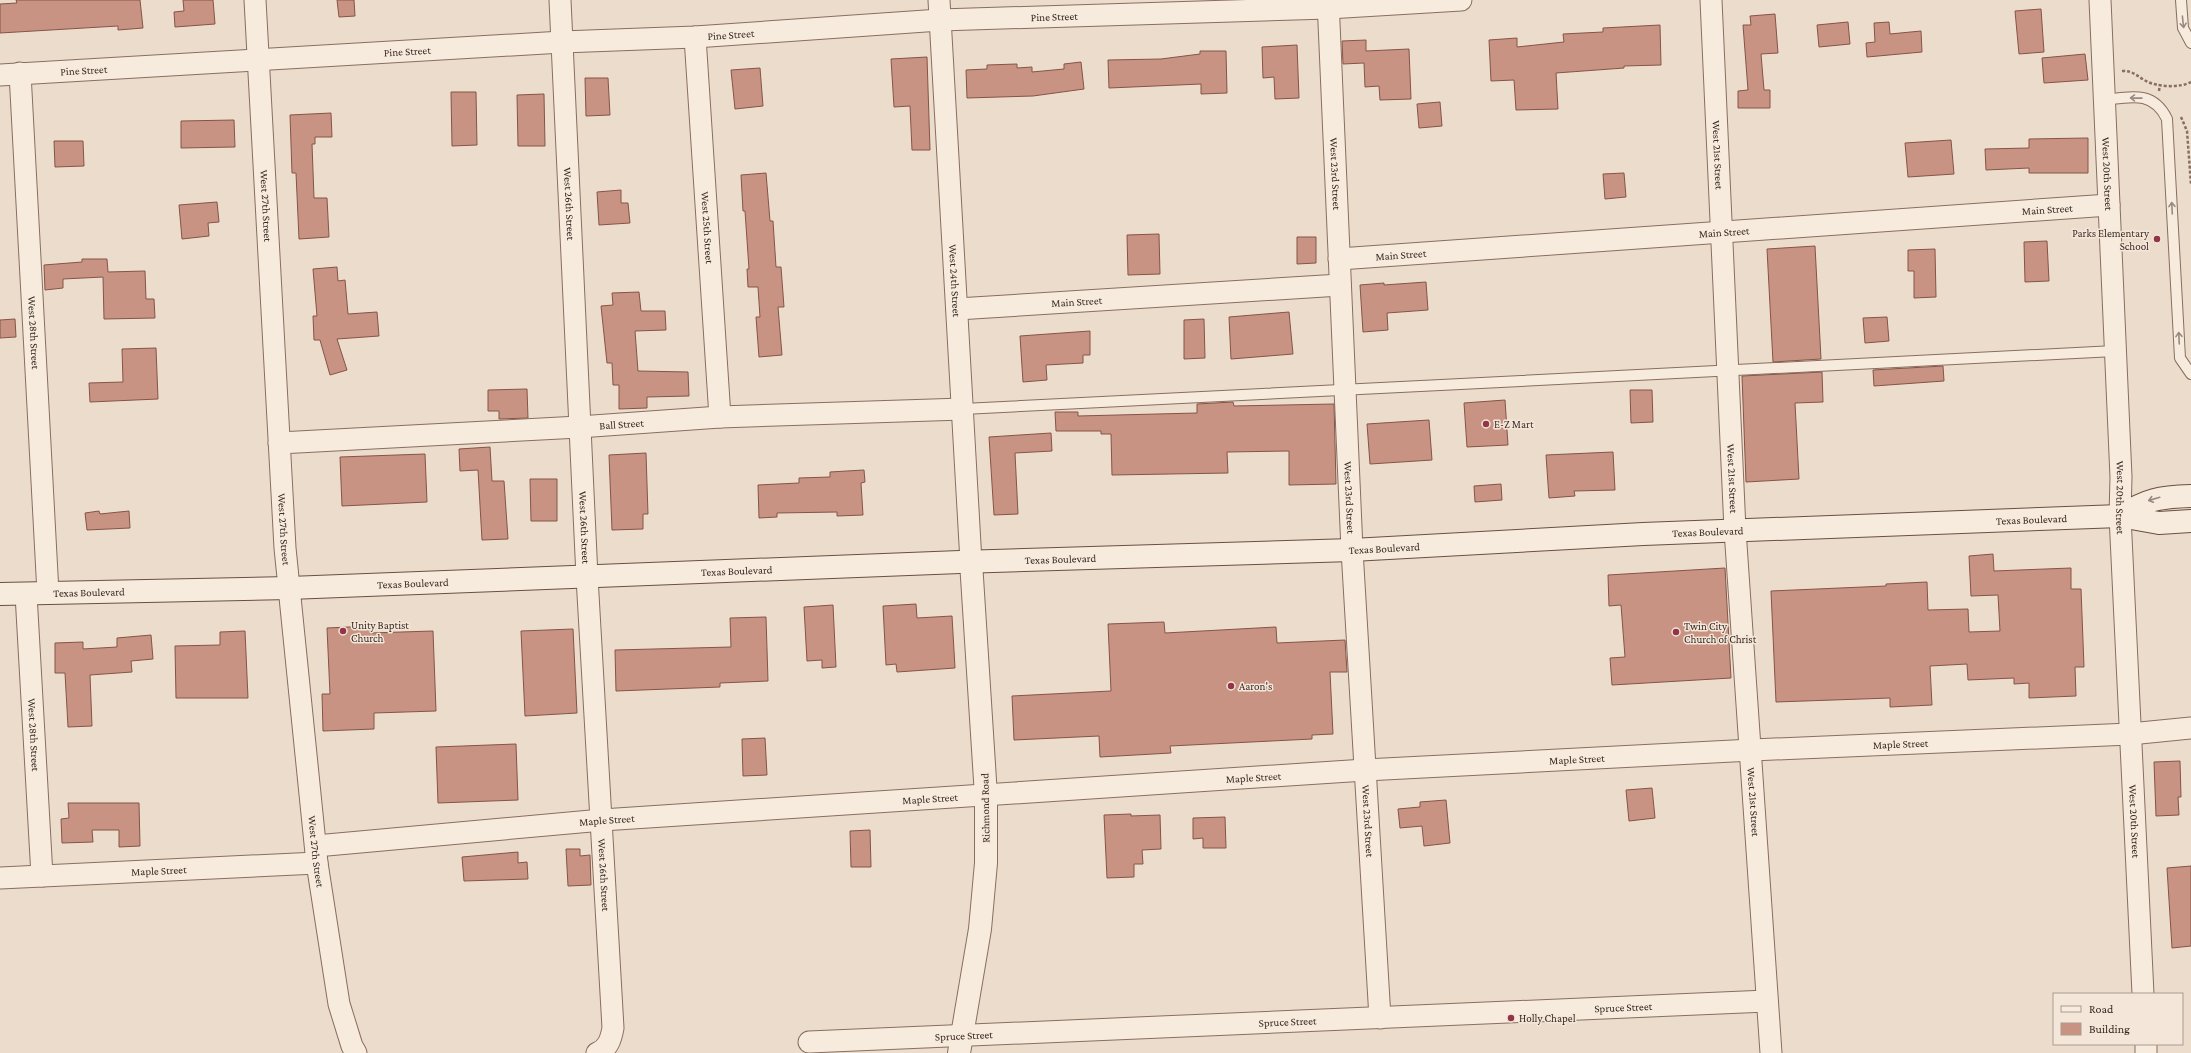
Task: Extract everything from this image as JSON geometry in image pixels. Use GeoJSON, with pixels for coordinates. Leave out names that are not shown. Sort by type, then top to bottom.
{"type":"FeatureCollection","features":[{"type":"Feature","properties":{"kind":"main road","name":"Texas Boulevard"},"geometry":{"type":"LineString","coordinates":[[2120,516],[2141,503],[2154,499],[2191,496]]}},
{"type":"Feature","properties":{"kind":"main road","name":"Texas Boulevard"},"geometry":{"type":"LineString","coordinates":[[0,594],[289,588],[971,562],[1352,550],[1735,530],[2120,516],[2159,523],[2191,521]]}},
{"type":"Feature","properties":{"kind":"main road","name":"Richmond Road"},"geometry":{"type":"LineString","coordinates":[[961,1044],[980,929],[986,863],[986,796],[971,562]]}},
{"type":"Feature","properties":{"kind":"street","name":"West 27th Street"},"geometry":{"type":"LineString","coordinates":[[255,0],[285,548],[317,854],[339,1004],[352,1046],[356,1053]]}},
{"type":"Feature","properties":{"kind":"street","name":"West 26th Street"},"geometry":{"type":"LineString","coordinates":[[560,0],[579,427],[613,1028],[610,1041],[599,1052]]}},
{"type":"Feature","properties":{"kind":"street","name":"Pine Street"},"geometry":{"type":"LineString","coordinates":[[10,74],[562,42],[695,37],[939,10],[1328,4],[1461,0]]}},
{"type":"Feature","properties":{"kind":"street","name":"West 21st Street"},"geometry":{"type":"LineString","coordinates":[[1712,0],[1735,530],[1752,750],[1771,1053]]}},
{"type":"Feature","properties":{"kind":"street","name":"West 20th Street"},"geometry":{"type":"LineString","coordinates":[[2100,0],[2121,477],[2120,516],[2143,993]]}},
{"type":"Feature","properties":{"kind":"street","name":"West 23rd Street"},"geometry":{"type":"LineString","coordinates":[[1328,4],[1352,550],[1380,1018]]}},
{"type":"Feature","properties":{"kind":"street","name":"West 24th Street"},"geometry":{"type":"LineString","coordinates":[[939,10],[971,562]]}},
{"type":"Feature","properties":{"kind":"street","name":"West 25th Street"},"geometry":{"type":"LineString","coordinates":[[695,37],[720,417]]}},
{"type":"Feature","properties":{"kind":"street","name":"West 28th Street"},"geometry":{"type":"LineString","coordinates":[[10,74],[48,593]]}},
{"type":"Feature","properties":{"kind":"street","name":"Main Street"},"geometry":{"type":"LineString","coordinates":[[1339,259],[2109,205]]}},
{"type":"Feature","properties":{"kind":"street","name":"Main Street"},"geometry":{"type":"LineString","coordinates":[[957,309],[1340,285]]}},
{"type":"Feature","properties":{"kind":"street","name":"Ball Street"},"geometry":{"type":"LineString","coordinates":[[280,443],[579,427],[720,417],[963,409]]}},
{"type":"Feature","properties":{"kind":"street","name":"West 28th Street"},"geometry":{"type":"LineString","coordinates":[[26,594],[42,876]]}},
{"type":"Feature","properties":{"kind":"street","name":"Maple Street"},"geometry":{"type":"LineString","coordinates":[[0,878],[317,854],[602,820],[1365,770],[1752,750],[2130,734],[2191,728]]}},
{"type":"Feature","properties":{"kind":"street","name":"Spruce Street"},"geometry":{"type":"LineString","coordinates":[[809,1042],[961,1044],[1380,1018],[1767,1001]]}},
{"type":"Feature","properties":{"kind":"lane"},"geometry":{"type":"LineString","coordinates":[[2181,0],[2183,28],[2191,43]]}},
{"type":"Feature","properties":{"kind":"lane"},"geometry":{"type":"LineString","coordinates":[[2104,100],[2140,97],[2152,101],[2162,109],[2167,119],[2180,358],[2191,374]]}},
{"type":"Feature","properties":{"kind":"lane"},"geometry":{"type":"LineString","coordinates":[[963,409],[2115,351]]}},
{"type":"Feature","properties":{"kind":"path"},"geometry":{"type":"LineString","coordinates":[[2120,71],[2127,70],[2148,82],[2157,84],[2178,86],[2191,82]]}},
{"type":"Feature","properties":{"kind":"building"},"geometry":{"type":"Polygon","coordinates":[[[16,0],[140,0],[143,28],[118,30],[118,26],[0,33],[0,4],[17,3],[16,0]]]}},
{"type":"Feature","properties":{"kind":"building"},"geometry":{"type":"Polygon","coordinates":[[[183,0],[213,0],[215,24],[175,27],[174,12],[184,11],[183,0]]]}},
{"type":"Feature","properties":{"kind":"building"},"geometry":{"type":"Polygon","coordinates":[[[337,0],[354,0],[355,16],[339,17],[337,0]]]}},
{"type":"Feature","properties":{"kind":"building"},"geometry":{"type":"Polygon","coordinates":[[[2041,9],[2044,52],[2019,54],[2015,11],[2041,9]]]}},
{"type":"Feature","properties":{"kind":"building"},"geometry":{"type":"Polygon","coordinates":[[[1775,14],[1778,53],[1761,54],[1764,90],[1770,90],[1770,108],[1738,108],[1738,91],[1748,90],[1743,25],[1751,25],[1750,16],[1775,14]]]}},
{"type":"Feature","properties":{"kind":"building"},"geometry":{"type":"Polygon","coordinates":[[[1848,22],[1850,44],[1819,47],[1817,25],[1848,22]]]}},
{"type":"Feature","properties":{"kind":"building"},"geometry":{"type":"Polygon","coordinates":[[[1889,22],[1890,34],[1921,31],[1922,52],[1867,57],[1866,43],[1875,42],[1874,23],[1889,22]]]}},
{"type":"Feature","properties":{"kind":"building"},"geometry":{"type":"Polygon","coordinates":[[[1660,25],[1661,65],[1624,66],[1624,68],[1556,73],[1558,109],[1516,110],[1514,80],[1491,81],[1489,40],[1517,38],[1517,47],[1564,42],[1563,34],[1603,32],[1603,28],[1660,25]]]}},
{"type":"Feature","properties":{"kind":"building"},"geometry":{"type":"Polygon","coordinates":[[[1366,40],[1366,51],[1409,49],[1411,99],[1380,100],[1379,86],[1365,87],[1364,63],[1343,64],[1342,41],[1366,40]]]}},
{"type":"Feature","properties":{"kind":"building"},"geometry":{"type":"Polygon","coordinates":[[[1297,45],[1299,98],[1275,99],[1274,77],[1263,78],[1262,47],[1297,45]]]}},
{"type":"Feature","properties":{"kind":"building"},"geometry":{"type":"Polygon","coordinates":[[[1200,51],[1226,51],[1227,93],[1201,94],[1201,84],[1109,88],[1108,60],[1161,59],[1200,54],[1200,51]]]}},
{"type":"Feature","properties":{"kind":"building"},"geometry":{"type":"Polygon","coordinates":[[[2085,54],[2088,80],[2044,83],[2042,58],[2085,54]]]}},
{"type":"Feature","properties":{"kind":"building"},"geometry":{"type":"Polygon","coordinates":[[[927,57],[930,150],[912,150],[910,106],[894,107],[891,59],[927,57]]]}},
{"type":"Feature","properties":{"kind":"building"},"geometry":{"type":"Polygon","coordinates":[[[1081,62],[1084,89],[1033,96],[967,98],[966,70],[987,69],[987,65],[1017,64],[1017,68],[1032,67],[1032,72],[1064,69],[1064,64],[1081,62]]]}},
{"type":"Feature","properties":{"kind":"building"},"geometry":{"type":"Polygon","coordinates":[[[760,68],[763,106],[735,109],[731,70],[760,68]]]}},
{"type":"Feature","properties":{"kind":"building"},"geometry":{"type":"Polygon","coordinates":[[[585,78],[608,78],[610,115],[586,116],[585,78]]]}},
{"type":"Feature","properties":{"kind":"building"},"geometry":{"type":"Polygon","coordinates":[[[451,92],[476,92],[477,145],[452,146],[451,92]]]}},
{"type":"Feature","properties":{"kind":"building"},"geometry":{"type":"Polygon","coordinates":[[[544,94],[545,146],[518,146],[517,95],[544,94]]]}},
{"type":"Feature","properties":{"kind":"building"},"geometry":{"type":"Polygon","coordinates":[[[1440,102],[1442,126],[1419,128],[1417,104],[1440,102]]]}},
{"type":"Feature","properties":{"kind":"building"},"geometry":{"type":"Polygon","coordinates":[[[331,113],[332,137],[315,137],[315,144],[312,144],[314,198],[327,198],[329,237],[299,239],[296,173],[292,173],[290,115],[331,113]]]}},
{"type":"Feature","properties":{"kind":"building"},"geometry":{"type":"Polygon","coordinates":[[[234,120],[235,147],[181,148],[181,121],[234,120]]]}},
{"type":"Feature","properties":{"kind":"building"},"geometry":{"type":"Polygon","coordinates":[[[2088,138],[2088,173],[2029,173],[2029,168],[1986,170],[1985,149],[2029,148],[2029,139],[2088,138]]]}},
{"type":"Feature","properties":{"kind":"building"},"geometry":{"type":"Polygon","coordinates":[[[1951,140],[1954,174],[1908,177],[1905,143],[1951,140]]]}},
{"type":"Feature","properties":{"kind":"building"},"geometry":{"type":"Polygon","coordinates":[[[54,141],[83,141],[84,166],[55,167],[54,141]]]}},
{"type":"Feature","properties":{"kind":"building"},"geometry":{"type":"Polygon","coordinates":[[[766,173],[770,221],[773,221],[776,267],[781,267],[784,307],[778,307],[782,355],[759,357],[756,317],[760,317],[758,287],[748,287],[747,269],[749,269],[741,175],[766,173]]]}},
{"type":"Feature","properties":{"kind":"building"},"geometry":{"type":"Polygon","coordinates":[[[1624,173],[1626,197],[1605,199],[1603,174],[1624,173]]]}},
{"type":"Feature","properties":{"kind":"building"},"geometry":{"type":"Polygon","coordinates":[[[621,190],[621,203],[628,203],[630,223],[599,225],[597,192],[621,190]]]}},
{"type":"Feature","properties":{"kind":"building"},"geometry":{"type":"Polygon","coordinates":[[[217,202],[219,222],[208,223],[209,236],[182,239],[179,205],[217,202]]]}},
{"type":"Feature","properties":{"kind":"building"},"geometry":{"type":"Polygon","coordinates":[[[1159,234],[1160,274],[1128,275],[1127,235],[1159,234]]]}},
{"type":"Feature","properties":{"kind":"building"},"geometry":{"type":"Polygon","coordinates":[[[1297,237],[1316,237],[1316,263],[1297,264],[1297,237]]]}},
{"type":"Feature","properties":{"kind":"building"},"geometry":{"type":"Polygon","coordinates":[[[2047,241],[2049,281],[2025,282],[2024,242],[2047,241]]]}},
{"type":"Feature","properties":{"kind":"building"},"geometry":{"type":"Polygon","coordinates":[[[1815,246],[1821,359],[1773,362],[1767,249],[1815,246]]]}},
{"type":"Feature","properties":{"kind":"building"},"geometry":{"type":"Polygon","coordinates":[[[1935,249],[1936,297],[1914,298],[1914,271],[1908,271],[1908,250],[1935,249]]]}},
{"type":"Feature","properties":{"kind":"building"},"geometry":{"type":"Polygon","coordinates":[[[82,259],[107,259],[108,272],[145,271],[146,299],[154,299],[155,318],[104,319],[103,277],[63,279],[63,288],[45,290],[44,265],[82,262],[82,259]]]}},
{"type":"Feature","properties":{"kind":"building"},"geometry":{"type":"Polygon","coordinates":[[[337,267],[338,281],[345,280],[348,314],[377,312],[379,336],[337,339],[347,370],[330,375],[320,340],[314,340],[313,316],[317,316],[313,269],[337,267]]]}},
{"type":"Feature","properties":{"kind":"building"},"geometry":{"type":"Polygon","coordinates":[[[1426,282],[1428,310],[1387,313],[1388,330],[1363,332],[1360,285],[1426,282]]]}},
{"type":"Feature","properties":{"kind":"building"},"geometry":{"type":"Polygon","coordinates":[[[639,292],[641,311],[665,311],[666,330],[635,331],[638,371],[688,372],[689,396],[647,397],[647,408],[619,409],[619,385],[613,385],[612,363],[607,363],[601,306],[613,305],[612,293],[639,292]]]}},
{"type":"Feature","properties":{"kind":"building"},"geometry":{"type":"Polygon","coordinates":[[[1289,312],[1293,354],[1231,359],[1229,317],[1289,312]]]}},
{"type":"Feature","properties":{"kind":"building"},"geometry":{"type":"Polygon","coordinates":[[[1887,317],[1889,341],[1865,343],[1863,318],[1887,317]]]}},
{"type":"Feature","properties":{"kind":"building"},"geometry":{"type":"Polygon","coordinates":[[[15,319],[16,337],[0,338],[0,320],[15,319]]]}},
{"type":"Feature","properties":{"kind":"building"},"geometry":{"type":"Polygon","coordinates":[[[1204,319],[1205,358],[1184,359],[1184,320],[1204,319]]]}},
{"type":"Feature","properties":{"kind":"building"},"geometry":{"type":"Polygon","coordinates":[[[1090,331],[1090,355],[1083,355],[1083,363],[1046,365],[1047,380],[1023,382],[1020,336],[1090,331]]]}},
{"type":"Feature","properties":{"kind":"building"},"geometry":{"type":"Polygon","coordinates":[[[156,348],[158,399],[90,402],[89,383],[123,382],[122,349],[156,348]]]}},
{"type":"Feature","properties":{"kind":"building"},"geometry":{"type":"Polygon","coordinates":[[[1943,366],[1944,381],[1874,386],[1873,370],[1943,366]]]}},
{"type":"Feature","properties":{"kind":"building"},"geometry":{"type":"Polygon","coordinates":[[[1822,372],[1823,402],[1795,403],[1799,479],[1746,482],[1742,376],[1822,372]]]}},
{"type":"Feature","properties":{"kind":"building"},"geometry":{"type":"Polygon","coordinates":[[[527,389],[528,418],[499,419],[499,411],[488,411],[488,390],[527,389]]]}},
{"type":"Feature","properties":{"kind":"building"},"geometry":{"type":"Polygon","coordinates":[[[1630,390],[1652,390],[1653,422],[1631,423],[1630,390]]]}},
{"type":"Feature","properties":{"kind":"building","name":"E-Z Mart"},"geometry":{"type":"Polygon","coordinates":[[[1505,400],[1508,445],[1467,447],[1464,403],[1505,400]]]}},
{"type":"Feature","properties":{"kind":"building"},"geometry":{"type":"Polygon","coordinates":[[[1233,402],[1234,406],[1334,404],[1336,484],[1289,485],[1289,451],[1227,452],[1228,473],[1112,475],[1111,434],[1101,434],[1101,431],[1056,431],[1055,412],[1078,412],[1078,416],[1197,413],[1197,404],[1233,402]]]}},
{"type":"Feature","properties":{"kind":"building"},"geometry":{"type":"Polygon","coordinates":[[[1429,420],[1432,460],[1370,464],[1367,424],[1429,420]]]}},
{"type":"Feature","properties":{"kind":"building"},"geometry":{"type":"Polygon","coordinates":[[[1051,433],[1052,451],[1015,453],[1018,514],[994,515],[989,437],[1051,433]]]}},
{"type":"Feature","properties":{"kind":"building"},"geometry":{"type":"Polygon","coordinates":[[[490,447],[492,481],[504,481],[508,539],[482,540],[478,470],[460,471],[459,449],[490,447]]]}},
{"type":"Feature","properties":{"kind":"building"},"geometry":{"type":"Polygon","coordinates":[[[1613,452],[1615,490],[1574,491],[1575,496],[1549,498],[1546,455],[1613,452]]]}},
{"type":"Feature","properties":{"kind":"building"},"geometry":{"type":"Polygon","coordinates":[[[646,453],[648,514],[643,514],[643,529],[612,530],[609,455],[646,453]]]}},
{"type":"Feature","properties":{"kind":"building"},"geometry":{"type":"Polygon","coordinates":[[[425,454],[427,502],[342,506],[340,457],[425,454]]]}},
{"type":"Feature","properties":{"kind":"building"},"geometry":{"type":"Polygon","coordinates":[[[864,470],[865,482],[861,483],[863,515],[837,516],[837,512],[777,513],[777,517],[759,518],[758,485],[799,483],[799,478],[830,477],[830,472],[864,470]]]}},
{"type":"Feature","properties":{"kind":"building"},"geometry":{"type":"Polygon","coordinates":[[[530,479],[557,479],[557,521],[531,521],[530,479]]]}},
{"type":"Feature","properties":{"kind":"building"},"geometry":{"type":"Polygon","coordinates":[[[1501,484],[1502,500],[1475,502],[1474,486],[1501,484]]]}},
{"type":"Feature","properties":{"kind":"building"},"geometry":{"type":"Polygon","coordinates":[[[99,511],[100,514],[129,511],[130,528],[87,530],[85,513],[99,511]]]}},
{"type":"Feature","properties":{"kind":"building"},"geometry":{"type":"Polygon","coordinates":[[[1993,554],[1994,571],[2071,568],[2071,589],[2081,589],[2084,667],[2075,667],[2076,696],[2029,698],[2029,683],[2014,684],[2014,678],[1968,680],[1967,664],[1930,666],[1932,705],[1890,707],[1890,698],[1776,702],[1771,591],[1886,586],[1886,584],[1927,582],[1928,610],[1968,609],[1969,632],[2000,631],[1998,595],[1971,596],[1969,556],[1993,554]]]}},
{"type":"Feature","properties":{"kind":"building","name":"Twin City Church of Christ"},"geometry":{"type":"Polygon","coordinates":[[[1725,568],[1731,678],[1612,685],[1610,658],[1625,657],[1621,605],[1609,606],[1608,575],[1725,568]]]}},
{"type":"Feature","properties":{"kind":"building"},"geometry":{"type":"Polygon","coordinates":[[[916,604],[917,618],[952,616],[955,668],[897,672],[896,664],[886,665],[883,606],[916,604]]]}},
{"type":"Feature","properties":{"kind":"building"},"geometry":{"type":"Polygon","coordinates":[[[833,605],[836,667],[822,668],[822,660],[807,661],[804,607],[833,605]]]}},
{"type":"Feature","properties":{"kind":"building"},"geometry":{"type":"Polygon","coordinates":[[[766,617],[768,681],[720,683],[720,687],[616,691],[615,650],[731,647],[730,618],[766,617]]]}},
{"type":"Feature","properties":{"kind":"building"},"geometry":{"type":"Polygon","coordinates":[[[1164,622],[1165,633],[1276,627],[1277,643],[1345,640],[1347,672],[1330,672],[1333,734],[1312,735],[1312,739],[1170,746],[1171,753],[1100,757],[1099,736],[1014,740],[1012,696],[1111,691],[1108,624],[1164,622]]]}},
{"type":"Feature","properties":{"kind":"building"},"geometry":{"type":"Polygon","coordinates":[[[370,626],[370,633],[433,631],[436,711],[374,713],[374,729],[323,731],[322,694],[330,694],[327,628],[370,626]]]}},
{"type":"Feature","properties":{"kind":"building"},"geometry":{"type":"Polygon","coordinates":[[[573,629],[577,713],[525,716],[521,631],[573,629]]]}},
{"type":"Feature","properties":{"kind":"building"},"geometry":{"type":"Polygon","coordinates":[[[245,631],[248,698],[176,698],[175,646],[220,645],[220,632],[245,631]]]}},
{"type":"Feature","properties":{"kind":"building"},"geometry":{"type":"Polygon","coordinates":[[[151,635],[153,659],[131,661],[132,672],[90,675],[92,726],[68,727],[65,673],[55,673],[55,643],[83,642],[83,649],[117,647],[117,638],[151,635]]]}},
{"type":"Feature","properties":{"kind":"building"},"geometry":{"type":"Polygon","coordinates":[[[765,738],[767,775],[743,776],[742,739],[765,738]]]}},
{"type":"Feature","properties":{"kind":"building"},"geometry":{"type":"Polygon","coordinates":[[[516,744],[518,800],[438,803],[436,747],[516,744]]]}},
{"type":"Feature","properties":{"kind":"building"},"geometry":{"type":"Polygon","coordinates":[[[2180,761],[2181,797],[2178,797],[2179,815],[2156,816],[2154,762],[2180,761]]]}},
{"type":"Feature","properties":{"kind":"building"},"geometry":{"type":"Polygon","coordinates":[[[1652,788],[1655,818],[1629,821],[1626,790],[1652,788]]]}},
{"type":"Feature","properties":{"kind":"building"},"geometry":{"type":"Polygon","coordinates":[[[1446,800],[1450,843],[1424,846],[1422,826],[1400,828],[1398,809],[1420,807],[1420,802],[1446,800]]]}},
{"type":"Feature","properties":{"kind":"building"},"geometry":{"type":"Polygon","coordinates":[[[68,803],[139,803],[140,846],[119,847],[119,830],[92,830],[93,842],[62,843],[61,819],[69,818],[68,803]]]}},
{"type":"Feature","properties":{"kind":"building"},"geometry":{"type":"Polygon","coordinates":[[[1131,814],[1131,816],[1160,815],[1161,849],[1142,850],[1143,864],[1134,864],[1134,877],[1107,878],[1104,815],[1131,814]]]}},
{"type":"Feature","properties":{"kind":"building"},"geometry":{"type":"Polygon","coordinates":[[[1225,817],[1226,848],[1203,848],[1203,838],[1193,839],[1193,818],[1225,817]]]}},
{"type":"Feature","properties":{"kind":"building"},"geometry":{"type":"Polygon","coordinates":[[[870,830],[871,867],[851,867],[850,831],[870,830]]]}},
{"type":"Feature","properties":{"kind":"building"},"geometry":{"type":"Polygon","coordinates":[[[566,849],[580,849],[580,856],[590,855],[591,885],[568,886],[566,849]]]}},
{"type":"Feature","properties":{"kind":"building"},"geometry":{"type":"Polygon","coordinates":[[[518,852],[518,863],[527,862],[528,879],[464,881],[462,857],[518,852]]]}},
{"type":"Feature","properties":{"kind":"building"},"geometry":{"type":"Polygon","coordinates":[[[2191,866],[2191,946],[2172,948],[2167,868],[2191,866]]]}},
{"type":"Feature","properties":{"kind":"place","name":"Parks Elementary School"},"geometry":{"type":"Point","coordinates":[2157,239]}},
{"type":"Feature","properties":{"kind":"place","name":"E-Z Mart"},"geometry":{"type":"Point","coordinates":[1486,424]}},
{"type":"Feature","properties":{"kind":"place","name":"Unity Baptist Church"},"geometry":{"type":"Point","coordinates":[343,631]}},
{"type":"Feature","properties":{"kind":"place","name":"Twin City Church of Christ"},"geometry":{"type":"Point","coordinates":[1676,632]}},
{"type":"Feature","properties":{"kind":"place","name":"Aaron's"},"geometry":{"type":"Point","coordinates":[1231,686]}},
{"type":"Feature","properties":{"kind":"place","name":"Holly Chapel"},"geometry":{"type":"Point","coordinates":[1511,1018]}}]}
